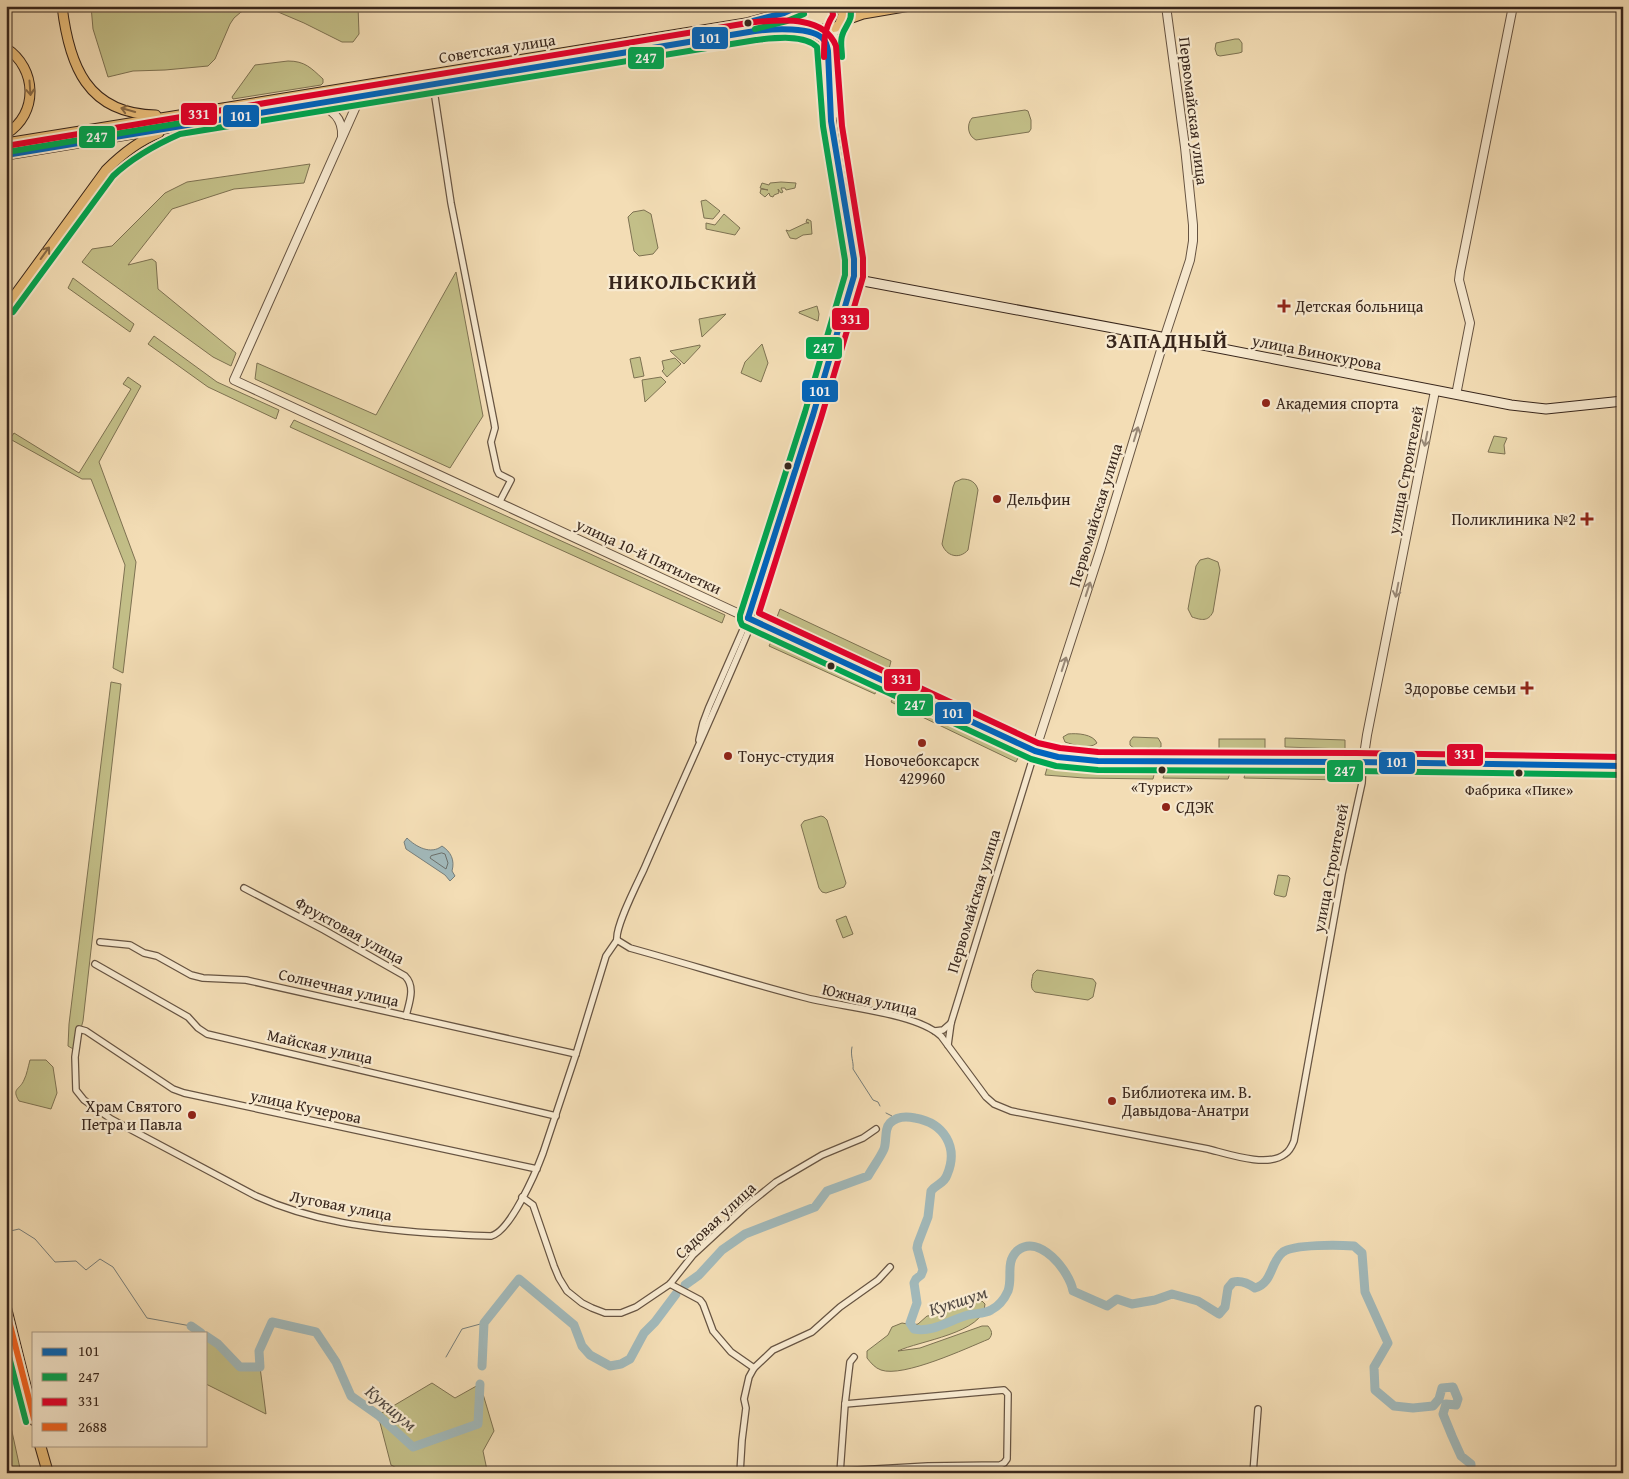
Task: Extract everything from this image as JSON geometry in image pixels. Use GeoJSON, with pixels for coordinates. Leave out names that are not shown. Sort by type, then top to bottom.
{"type":"FeatureCollection","features":[{"type":"Feature","properties":{"kind":"highway"},"geometry":{"type":"LineString","coordinates":[[6,1308],[32,1412]]}},
{"type":"Feature","properties":{"kind":"highway"},"geometry":{"type":"LineString","coordinates":[[40,1446],[48,1473]]}},
{"type":"Feature","properties":{"kind":"main road"},"geometry":{"type":"LineString","coordinates":[[62,6],[68,45],[74,62],[79,74],[98,96],[110,104],[128,111],[150,115],[176,115]]}},
{"type":"Feature","properties":{"kind":"main road"},"geometry":{"type":"LineString","coordinates":[[750,619],[783,520],[857,277],[841,163],[835,95],[832,39],[843,14],[841,6]]}},
{"type":"Feature","properties":{"kind":"main road"},"geometry":{"type":"LineString","coordinates":[[838,25],[863,14],[910,6]]}},
{"type":"Feature","properties":{"kind":"main road"},"geometry":{"type":"LineString","coordinates":[[797,8],[792,20],[795,27],[801,31],[824,38],[826,44],[829,100],[841,163]]}},
{"type":"Feature","properties":{"kind":"main road","name":"Советская улица"},"geometry":{"type":"LineString","coordinates":[[176,115],[746,22],[775,16],[797,8]]}},
{"type":"Feature","properties":{"kind":"main road","name":"Советская улица"},"geometry":{"type":"LineString","coordinates":[[178,126],[755,31],[785,29],[811,31],[838,25]]}},
{"type":"Feature","properties":{"kind":"main road"},"geometry":{"type":"LineString","coordinates":[[6,48],[23,65],[30,82],[31,91],[28,109],[18,125],[6,134]]}},
{"type":"Feature","properties":{"kind":"main road"},"geometry":{"type":"LineString","coordinates":[[361,96],[366,84]]}},
{"type":"Feature","properties":{"kind":"main road"},"geometry":{"type":"LineString","coordinates":[[6,143],[176,115]]}},
{"type":"Feature","properties":{"kind":"main road"},"geometry":{"type":"LineString","coordinates":[[6,154],[178,126]]}},
{"type":"Feature","properties":{"kind":"main road"},"geometry":{"type":"LineString","coordinates":[[6,307],[106,170],[134,145],[153,135],[178,126]]}},
{"type":"Feature","properties":{"kind":"main road","name":"улица Винокурова"},"geometry":{"type":"LineString","coordinates":[[857,277],[1436,388],[1510,406],[1537,408],[1623,401]]}},
{"type":"Feature","properties":{"kind":"main road","name":"улица Винокурова"},"geometry":{"type":"LineString","coordinates":[[1457,393],[1535,403],[1623,396]]}},
{"type":"Feature","properties":{"kind":"main road","name":"улица 10-й Пятилетки"},"geometry":{"type":"LineString","coordinates":[[750,619],[1035,751],[1058,757],[1098,761],[1364,762],[1623,766]]}},
{"type":"Feature","properties":{"kind":"street","name":"Первомайская улица"},"geometry":{"type":"LineString","coordinates":[[948,1045],[951,1023],[1190,260],[1193,241],[1192,225],[1166,6]]}},
{"type":"Feature","properties":{"kind":"street"},"geometry":{"type":"LineString","coordinates":[[1457,393],[1470,323],[1460,280],[1460,272],[1513,6]]}},
{"type":"Feature","properties":{"kind":"street"},"geometry":{"type":"LineString","coordinates":[[433,84],[451,203],[495,428],[492,442],[497,470],[499,474],[511,480],[499,503]]}},
{"type":"Feature","properties":{"kind":"street"},"geometry":{"type":"LineString","coordinates":[[341,140],[361,96]]}},
{"type":"Feature","properties":{"kind":"street"},"geometry":{"type":"LineString","coordinates":[[314,103],[328,108],[337,116],[342,127],[341,140]]}},
{"type":"Feature","properties":{"kind":"street","name":"улица 10-й Пятилетки"},"geometry":{"type":"LineString","coordinates":[[341,140],[234,380],[750,619]]}},
{"type":"Feature","properties":{"kind":"street","name":"улица Строителей"},"geometry":{"type":"LineString","coordinates":[[1290,1149],[1294,1141],[1342,874],[1362,783],[1367,735],[1436,388]]}},
{"type":"Feature","properties":{"kind":"street"},"geometry":{"type":"LineString","coordinates":[[522,1197],[537,1169],[556,1116],[606,956],[616,940],[620,923],[709,723],[750,619]]}},
{"type":"Feature","properties":{"kind":"street","name":"Фруктовая улица"},"geometry":{"type":"LineString","coordinates":[[244,888],[324,930],[405,976],[411,985],[406,1016]]}},
{"type":"Feature","properties":{"kind":"street","name":"Южная улица"},"geometry":{"type":"LineString","coordinates":[[616,940],[630,948],[787,993],[916,1022],[935,1031],[948,1045],[986,1097],[994,1104],[1005,1109],[1260,1160],[1277,1158],[1285,1155],[1290,1149]]}},
{"type":"Feature","properties":{"kind":"street","name":"Солнечная улица"},"geometry":{"type":"LineString","coordinates":[[100,942],[130,945],[144,953],[157,956],[191,975],[203,978],[246,980],[576,1054]]}},
{"type":"Feature","properties":{"kind":"street","name":"Майская улица"},"geometry":{"type":"LineString","coordinates":[[96,964],[188,1017],[207,1034],[556,1116]]}},
{"type":"Feature","properties":{"kind":"street"},"geometry":{"type":"LineString","coordinates":[[935,1031],[942,1030],[951,1023]]}},
{"type":"Feature","properties":{"kind":"street","name":"Луговая улица"},"geometry":{"type":"LineString","coordinates":[[86,1031],[79,1029],[75,1057],[76,1090],[84,1100],[111,1119],[279,1207],[339,1222],[386,1230],[482,1236],[498,1235],[509,1221],[522,1197]]}},
{"type":"Feature","properties":{"kind":"street","name":"улица Кучерова"},"geometry":{"type":"LineString","coordinates":[[86,1031],[184,1094],[537,1169]]}},
{"type":"Feature","properties":{"kind":"street","name":"Садовая улица"},"geometry":{"type":"LineString","coordinates":[[522,1197],[533,1206],[559,1278],[567,1291],[592,1308],[605,1312],[621,1313],[636,1306],[670,1284],[693,1255],[745,1207],[776,1182],[822,1155],[863,1138],[876,1129]]}},
{"type":"Feature","properties":{"kind":"street"},"geometry":{"type":"LineString","coordinates":[[740,1473],[746,1408],[744,1399],[749,1377],[754,1368],[773,1350],[812,1332],[840,1308],[878,1280],[890,1267]]}},
{"type":"Feature","properties":{"kind":"street"},"geometry":{"type":"LineString","coordinates":[[670,1284],[700,1300],[706,1309],[713,1331],[731,1352],[754,1368]]}},
{"type":"Feature","properties":{"kind":"street"},"geometry":{"type":"LineString","coordinates":[[6,1355],[18,1353]]}},
{"type":"Feature","properties":{"kind":"street"},"geometry":{"type":"LineString","coordinates":[[845,1404],[1004,1390],[1008,1394],[1006,1459],[1000,1465],[928,1466],[840,1472],[845,1404],[850,1362],[854,1357]]}},
{"type":"Feature","properties":{"kind":"street"},"geometry":{"type":"LineString","coordinates":[[1253,1473],[1258,1409]]}},
{"type":"Feature","properties":{"kind":"shaded area"},"geometry":{"type":"Polygon","coordinates":[[[91,6],[257,6],[241,12],[234,18],[215,59],[208,66],[133,71],[108,77],[93,29],[91,6]]]}},
{"type":"Feature","properties":{"kind":"shaded area"},"geometry":{"type":"Polygon","coordinates":[[[264,6],[358,6],[359,34],[353,42],[342,42],[264,6]]]}},
{"type":"Feature","properties":{"kind":"shaded area"},"geometry":{"type":"Polygon","coordinates":[[[1239,39],[1242,43],[1242,52],[1217,55],[1216,43],[1239,39]]]}},
{"type":"Feature","properties":{"kind":"shaded area"},"geometry":{"type":"Polygon","coordinates":[[[288,61],[299,62],[307,66],[323,79],[323,83],[321,85],[233,99],[232,97],[255,65],[288,61]]]}},
{"type":"Feature","properties":{"kind":"shaded area"},"geometry":{"type":"Polygon","coordinates":[[[1028,111],[1031,120],[1029,132],[976,140],[970,133],[969,124],[972,118],[1028,111]]]}},
{"type":"Feature","properties":{"kind":"shaded area"},"geometry":{"type":"Polygon","coordinates":[[[310,164],[304,183],[234,189],[172,209],[128,265],[152,259],[156,262],[158,289],[236,353],[231,366],[213,357],[82,262],[92,249],[112,246],[165,193],[187,182],[310,164]]]}},
{"type":"Feature","properties":{"kind":"shaded area"},"geometry":{"type":"Polygon","coordinates":[[[762,183],[769,185],[770,183],[796,183],[795,188],[786,190],[781,188],[783,192],[781,193],[778,189],[779,193],[773,197],[769,193],[765,197],[760,193],[761,189],[768,190],[760,188],[762,183]]]}},
{"type":"Feature","properties":{"kind":"shaded area"},"geometry":{"type":"Polygon","coordinates":[[[706,200],[720,211],[713,219],[704,218],[701,201],[706,200]]]}},
{"type":"Feature","properties":{"kind":"shaded area"},"geometry":{"type":"Polygon","coordinates":[[[644,210],[651,214],[658,248],[653,254],[639,256],[634,251],[628,217],[633,212],[644,210]]]}},
{"type":"Feature","properties":{"kind":"shaded area"},"geometry":{"type":"Polygon","coordinates":[[[724,214],[740,228],[735,235],[706,229],[706,223],[715,225],[724,214]]]}},
{"type":"Feature","properties":{"kind":"shaded area"},"geometry":{"type":"Polygon","coordinates":[[[807,219],[811,221],[812,234],[803,235],[796,239],[790,238],[786,230],[789,231],[809,223],[806,222],[807,219]]]}},
{"type":"Feature","properties":{"kind":"shaded area"},"geometry":{"type":"Polygon","coordinates":[[[456,272],[483,416],[450,468],[255,379],[257,363],[376,415],[456,272]]]}},
{"type":"Feature","properties":{"kind":"shaded area"},"geometry":{"type":"Polygon","coordinates":[[[73,278],[134,324],[130,332],[68,288],[73,278]]]}},
{"type":"Feature","properties":{"kind":"shaded area"},"geometry":{"type":"Polygon","coordinates":[[[817,306],[818,321],[799,313],[799,312],[817,306]]]}},
{"type":"Feature","properties":{"kind":"shaded area"},"geometry":{"type":"Polygon","coordinates":[[[726,314],[702,337],[699,319],[726,314]]]}},
{"type":"Feature","properties":{"kind":"shaded area"},"geometry":{"type":"Polygon","coordinates":[[[154,336],[217,382],[279,410],[276,419],[208,387],[148,344],[154,336]]]}},
{"type":"Feature","properties":{"kind":"shaded area"},"geometry":{"type":"Polygon","coordinates":[[[762,344],[768,363],[761,382],[741,373],[745,362],[762,344]]]}},
{"type":"Feature","properties":{"kind":"shaded area"},"geometry":{"type":"Polygon","coordinates":[[[700,345],[684,364],[670,351],[700,345]]]}},
{"type":"Feature","properties":{"kind":"shaded area"},"geometry":{"type":"Polygon","coordinates":[[[640,357],[644,376],[634,378],[630,359],[640,357]]]}},
{"type":"Feature","properties":{"kind":"shaded area"},"geometry":{"type":"Polygon","coordinates":[[[675,358],[681,364],[667,377],[662,371],[664,369],[662,361],[675,358]]]}},
{"type":"Feature","properties":{"kind":"shaded area"},"geometry":{"type":"Polygon","coordinates":[[[128,377],[141,386],[99,462],[136,562],[123,673],[113,668],[125,565],[91,479],[82,479],[10,439],[14,433],[79,473],[131,389],[123,384],[128,377]]]}},
{"type":"Feature","properties":{"kind":"shaded area"},"geometry":{"type":"Polygon","coordinates":[[[661,377],[666,382],[645,402],[642,380],[661,377]]]}},
{"type":"Feature","properties":{"kind":"shaded area"},"geometry":{"type":"Polygon","coordinates":[[[294,420],[725,615],[722,623],[290,427],[294,420]]]}},
{"type":"Feature","properties":{"kind":"shaded area"},"geometry":{"type":"Polygon","coordinates":[[[1494,436],[1507,438],[1504,445],[1505,454],[1488,452],[1494,436]]]}},
{"type":"Feature","properties":{"kind":"shaded area"},"geometry":{"type":"Polygon","coordinates":[[[962,479],[972,482],[978,490],[968,550],[957,556],[946,551],[942,544],[953,487],[955,482],[962,479]]]}},
{"type":"Feature","properties":{"kind":"shaded area"},"geometry":{"type":"Polygon","coordinates":[[[1208,558],[1218,562],[1220,570],[1213,612],[1207,619],[1201,619],[1192,617],[1188,609],[1196,566],[1200,560],[1208,558]]]}},
{"type":"Feature","properties":{"kind":"shaded area"},"geometry":{"type":"Polygon","coordinates":[[[780,609],[891,661],[889,669],[777,617],[780,609]]]}},
{"type":"Feature","properties":{"kind":"shaded area"},"geometry":{"type":"Polygon","coordinates":[[[773,638],[877,686],[875,694],[769,646],[773,638]]]}},
{"type":"Feature","properties":{"kind":"shaded area"},"geometry":{"type":"Polygon","coordinates":[[[111,682],[121,684],[83,1021],[75,1050],[68,1046],[69,1024],[111,682]]]}},
{"type":"Feature","properties":{"kind":"shaded area"},"geometry":{"type":"Polygon","coordinates":[[[895,694],[1020,754],[1016,762],[891,702],[895,694]]]}},
{"type":"Feature","properties":{"kind":"shaded area"},"geometry":{"type":"Polygon","coordinates":[[[1068,734],[1088,736],[1097,743],[1086,747],[1065,742],[1063,737],[1068,734]]]}},
{"type":"Feature","properties":{"kind":"shaded area"},"geometry":{"type":"Polygon","coordinates":[[[1133,737],[1158,738],[1161,747],[1154,750],[1149,748],[1136,750],[1130,745],[1133,737]]]}},
{"type":"Feature","properties":{"kind":"shaded area"},"geometry":{"type":"Polygon","coordinates":[[[1285,738],[1345,740],[1345,749],[1285,747],[1285,738]]]}},
{"type":"Feature","properties":{"kind":"shaded area"},"geometry":{"type":"Polygon","coordinates":[[[1219,739],[1265,739],[1265,749],[1219,749],[1219,739]]]}},
{"type":"Feature","properties":{"kind":"shaded area"},"geometry":{"type":"Polygon","coordinates":[[[1048,765],[1088,769],[1155,771],[1153,779],[1084,778],[1045,775],[1048,765]]]}},
{"type":"Feature","properties":{"kind":"shaded area"},"geometry":{"type":"Polygon","coordinates":[[[1246,769],[1345,772],[1344,780],[1244,778],[1246,769]]]}},
{"type":"Feature","properties":{"kind":"shaded area"},"geometry":{"type":"Polygon","coordinates":[[[1165,770],[1231,770],[1228,779],[1163,778],[1165,770]]]}},
{"type":"Feature","properties":{"kind":"shaded area"},"geometry":{"type":"Polygon","coordinates":[[[821,816],[827,820],[846,883],[844,887],[826,893],[822,892],[819,888],[801,825],[804,821],[821,816]]]}},
{"type":"Feature","properties":{"kind":"shaded area"},"geometry":{"type":"Polygon","coordinates":[[[1278,875],[1290,878],[1286,896],[1284,897],[1274,894],[1278,875]]]}},
{"type":"Feature","properties":{"kind":"shaded area"},"geometry":{"type":"Polygon","coordinates":[[[846,916],[853,934],[843,938],[836,920],[846,916]]]}},
{"type":"Feature","properties":{"kind":"shaded area"},"geometry":{"type":"Polygon","coordinates":[[[1037,970],[1093,979],[1096,983],[1093,997],[1088,1000],[1035,992],[1031,984],[1033,974],[1037,970]]]}},
{"type":"Feature","properties":{"kind":"shaded area"},"geometry":{"type":"Polygon","coordinates":[[[30,1060],[46,1060],[53,1067],[57,1093],[51,1109],[19,1101],[17,1097],[16,1091],[25,1078],[30,1060]]]}},
{"type":"Feature","properties":{"kind":"shaded area"},"geometry":{"type":"Polygon","coordinates":[[[970,1298],[982,1301],[985,1304],[982,1314],[974,1322],[949,1335],[898,1351],[920,1348],[982,1326],[988,1326],[990,1329],[989,1339],[935,1361],[904,1370],[881,1370],[875,1367],[867,1358],[867,1351],[888,1335],[892,1327],[902,1323],[918,1324],[927,1316],[943,1312],[954,1302],[970,1298]]]}},
{"type":"Feature","properties":{"kind":"shaded area"},"geometry":{"type":"Polygon","coordinates":[[[208,1337],[218,1344],[240,1367],[260,1367],[266,1414],[208,1385],[208,1337]]]}},
{"type":"Feature","properties":{"kind":"shaded area"},"geometry":{"type":"Polygon","coordinates":[[[432,1383],[455,1398],[480,1384],[494,1431],[483,1451],[487,1470],[484,1473],[406,1473],[391,1465],[378,1415],[432,1383]]]}},
{"type":"Feature","properties":{"kind":"shaded area"},"geometry":{"type":"Polygon","coordinates":[[[6,1404],[21,1473],[6,1473],[6,1404]]]}},
{"type":"Feature","properties":{"kind":"water"},"geometry":{"type":"Polygon","coordinates":[[[407,838],[424,849],[433,850],[442,846],[445,848],[452,857],[452,871],[455,876],[450,881],[445,875],[406,849],[404,842],[407,838]]]}},
{"type":"Feature","properties":{"kind":"waterway"},"geometry":{"type":"LineString","coordinates":[[852,1047],[853,1069],[873,1100],[878,1102],[880,1106]]}},
{"type":"Feature","properties":{"kind":"waterway"},"geometry":{"type":"LineString","coordinates":[[886,1113],[892,1116],[893,1120]]}},
{"type":"Feature","properties":{"kind":"waterway","name":"Кукшум"},"geometry":{"type":"LineString","coordinates":[[685,1285],[699,1275],[722,1250],[745,1234],[815,1207],[827,1191],[868,1176],[884,1149],[887,1128],[890,1123],[902,1117],[915,1118],[934,1125],[941,1131],[950,1146],[951,1155],[946,1178],[931,1191],[928,1217],[918,1243],[917,1248],[923,1270],[914,1283],[917,1303],[910,1323],[914,1329],[935,1328],[968,1315],[983,1313],[996,1307],[1008,1291],[1011,1260],[1017,1251],[1026,1246],[1044,1250],[1052,1257],[1066,1274],[1073,1291],[1107,1306],[1117,1299],[1132,1304],[1155,1300],[1172,1294],[1198,1301],[1219,1314],[1225,1307],[1228,1288],[1233,1282],[1244,1282],[1255,1288],[1261,1285],[1265,1282],[1283,1252],[1306,1246],[1354,1246],[1362,1253],[1365,1292],[1388,1343],[1374,1367],[1375,1390],[1394,1406],[1413,1408],[1433,1406],[1439,1399],[1442,1388],[1453,1387],[1458,1399],[1456,1405],[1446,1404],[1443,1414],[1461,1456],[1471,1464],[1471,1473]]}},
{"type":"Feature","properties":{"kind":"waterway","name":"Кукшум"},"geometry":{"type":"LineString","coordinates":[[6,1232],[19,1229],[35,1239],[55,1262],[76,1261],[86,1270],[100,1259],[113,1267],[147,1318],[191,1326]]}},
{"type":"Feature","properties":{"kind":"waterway","name":"Кукшум"},"geometry":{"type":"LineString","coordinates":[[482,1366],[484,1323],[519,1279],[574,1325],[582,1346],[590,1355],[610,1366],[621,1364],[630,1359],[644,1333],[655,1322],[676,1294]]}},
{"type":"Feature","properties":{"kind":"waterway","name":"Кукшум"},"geometry":{"type":"LineString","coordinates":[[208,1337],[218,1344],[240,1367],[260,1367],[259,1351],[272,1322],[316,1332],[336,1362],[351,1396],[378,1415],[413,1447],[478,1424],[480,1384]]}},
{"type":"Feature","properties":{"kind":"waterway"},"geometry":{"type":"LineString","coordinates":[[446,1357],[462,1329],[484,1323]]}},
{"type":"Feature","properties":{"kind":"waterway","name":"Кукшум"},"geometry":{"type":"LineString","coordinates":[[191,1326],[200,1332]]}},
{"type":"Feature","properties":{"kind":"transit line","name":"101"},"geometry":{"type":"LineString","coordinates":[[753,21],[784,13],[799,6]]}},
{"type":"Feature","properties":{"kind":"transit line","name":"247"},"geometry":{"type":"LineString","coordinates":[[842,57],[841,39],[851,16],[850,6]]}},
{"type":"Feature","properties":{"kind":"transit line","name":"331"},"geometry":{"type":"LineString","coordinates":[[824,57],[825,35],[833,15],[832,8]]}},
{"type":"Feature","properties":{"kind":"transit line","name":"247"},"geometry":{"type":"LineString","coordinates":[[755,29],[787,21],[804,14]]}},
{"type":"Feature","properties":{"kind":"transit line","name":"331"},"geometry":{"type":"LineString","coordinates":[[6,146],[754,22],[788,21],[812,24],[830,36],[836,46],[842,126],[863,258],[863,277],[821,418],[759,613],[1038,743],[1060,748],[1098,752],[1623,757]]}},
{"type":"Feature","properties":{"kind":"transit line","name":"101"},"geometry":{"type":"LineString","coordinates":[[6,155],[755,31],[802,30],[819,36],[826,42],[828,51],[831,121],[854,259],[854,276],[813,415],[748,618]]}},
{"type":"Feature","properties":{"kind":"transit line","name":"247"},"geometry":{"type":"LineString","coordinates":[[13,312],[113,176],[145,152],[180,134],[756,40],[771,38],[805,40],[817,47],[823,126],[845,260],[845,275],[805,412],[740,615],[742,625],[1031,759],[1056,766],[1098,770],[1623,775]]}},
{"type":"Feature","properties":{"kind":"transit line","name":"247"},"geometry":{"type":"LineString","coordinates":[[7,152],[187,122]]}},
{"type":"Feature","properties":{"kind":"transit line","name":"101"},"geometry":{"type":"LineString","coordinates":[[748,618],[1035,751],[1058,757],[1098,761],[1623,766]]}},
{"type":"Feature","properties":{"kind":"transit line","name":"2688"},"geometry":{"type":"LineString","coordinates":[[6,1309],[32,1411]]}},
{"type":"Feature","properties":{"kind":"transit line","name":"247"},"geometry":{"type":"LineString","coordinates":[[6,1345],[26,1422]]}},
{"type":"Feature","properties":{"kind":"place","name":"Детская больница"},"geometry":{"type":"Point","coordinates":[1284,306]}},
{"type":"Feature","properties":{"kind":"place","name":"Академия спорта"},"geometry":{"type":"Point","coordinates":[1266,403]}},
{"type":"Feature","properties":{"kind":"place","name":"Дельфин"},"geometry":{"type":"Point","coordinates":[997,499]}},
{"type":"Feature","properties":{"kind":"place","name":"Поликлиника №2"},"geometry":{"type":"Point","coordinates":[1587,519]}},
{"type":"Feature","properties":{"kind":"place","name":"Здоровье семьи"},"geometry":{"type":"Point","coordinates":[1527,688]}},
{"type":"Feature","properties":{"kind":"place","name":"Новочебоксарск 429960"},"geometry":{"type":"Point","coordinates":[922,743]}},
{"type":"Feature","properties":{"kind":"place","name":"Тонус-студия"},"geometry":{"type":"Point","coordinates":[728,756]}},
{"type":"Feature","properties":{"kind":"place","name":"«Турист»"},"geometry":{"type":"Point","coordinates":[1162,770]}},
{"type":"Feature","properties":{"kind":"place","name":"Фабрика «Пике»"},"geometry":{"type":"Point","coordinates":[1519,773]}},
{"type":"Feature","properties":{"kind":"place","name":"СДЭК"},"geometry":{"type":"Point","coordinates":[1166,807]}},
{"type":"Feature","properties":{"kind":"place","name":"Библиотека им. В. Давыдова-Анатри"},"geometry":{"type":"Point","coordinates":[1112,1101]}},
{"type":"Feature","properties":{"kind":"place","name":"Храм Святого Петра и Павла"},"geometry":{"type":"Point","coordinates":[192,1115]}},
{"type":"Feature","properties":{"kind":"district","name":"НИКОЛЬСКИЙ"},"geometry":{"type":"Point","coordinates":[683,282]}},
{"type":"Feature","properties":{"kind":"district","name":"ЗАПАДНЫЙ"},"geometry":{"type":"Point","coordinates":[1167,341]}}]}
